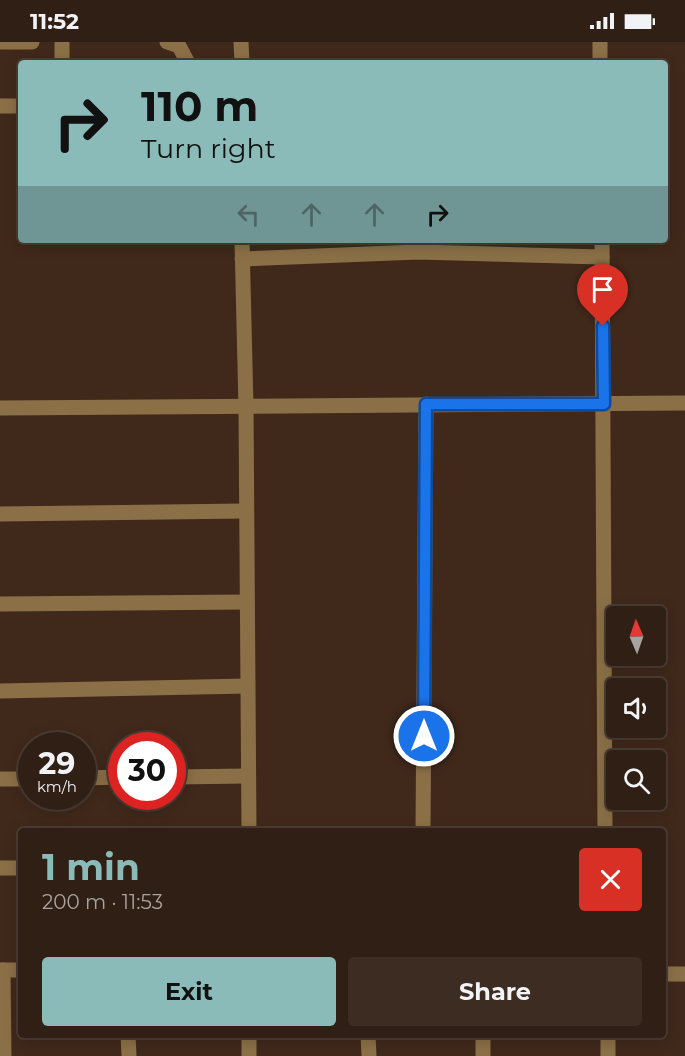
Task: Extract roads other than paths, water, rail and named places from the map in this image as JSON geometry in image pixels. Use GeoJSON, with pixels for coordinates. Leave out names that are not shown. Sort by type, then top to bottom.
{"type":"FeatureCollection","features":[{"type":"Feature","properties":{"kind":"street"},"geometry":{"type":"LineString","coordinates":[[0,42],[32,42]]}},
{"type":"Feature","properties":{"kind":"street"},"geometry":{"type":"LineString","coordinates":[[62,42],[62,60]]}},
{"type":"Feature","properties":{"kind":"street"},"geometry":{"type":"LineString","coordinates":[[167,42],[179,46],[186,60]]}},
{"type":"Feature","properties":{"kind":"street"},"geometry":{"type":"LineString","coordinates":[[242,42],[242,60]]}},
{"type":"Feature","properties":{"kind":"street"},"geometry":{"type":"LineString","coordinates":[[600,42],[600,60]]}},
{"type":"Feature","properties":{"kind":"street"},"geometry":{"type":"LineString","coordinates":[[0,106],[18,106]]}},
{"type":"Feature","properties":{"kind":"street"},"geometry":{"type":"LineString","coordinates":[[242,243],[246,407],[249,828]]}},
{"type":"Feature","properties":{"kind":"street"},"geometry":{"type":"LineString","coordinates":[[602,243],[605,828]]}},
{"type":"Feature","properties":{"kind":"street"},"geometry":{"type":"LineString","coordinates":[[242,260],[418,252],[602,256]]}},
{"type":"Feature","properties":{"kind":"street"},"geometry":{"type":"LineString","coordinates":[[0,408],[685,403]]}},
{"type":"Feature","properties":{"kind":"street"},"geometry":{"type":"LineString","coordinates":[[423,828],[426,404]]}},
{"type":"Feature","properties":{"kind":"street"},"geometry":{"type":"LineString","coordinates":[[0,514],[246,512]]}},
{"type":"Feature","properties":{"kind":"street"},"geometry":{"type":"LineString","coordinates":[[0,604],[247,602]]}},
{"type":"Feature","properties":{"kind":"street"},"geometry":{"type":"LineString","coordinates":[[0,691],[247,686]]}},
{"type":"Feature","properties":{"kind":"street"},"geometry":{"type":"LineString","coordinates":[[186,777],[248,776]]}},
{"type":"Feature","properties":{"kind":"street"},"geometry":{"type":"LineString","coordinates":[[0,779],[18,779]]}},
{"type":"Feature","properties":{"kind":"street"},"geometry":{"type":"LineString","coordinates":[[0,868],[18,868]]}},
{"type":"Feature","properties":{"kind":"street"},"geometry":{"type":"LineString","coordinates":[[4,1056],[2,970],[18,970]]}},
{"type":"Feature","properties":{"kind":"street"},"geometry":{"type":"LineString","coordinates":[[666,974],[685,974]]}},
{"type":"Feature","properties":{"kind":"street"},"geometry":{"type":"LineString","coordinates":[[128,1038],[129,1056]]}},
{"type":"Feature","properties":{"kind":"street"},"geometry":{"type":"LineString","coordinates":[[249,1038],[249,1056]]}},
{"type":"Feature","properties":{"kind":"street"},"geometry":{"type":"LineString","coordinates":[[369,1038],[369,1056]]}},
{"type":"Feature","properties":{"kind":"street"},"geometry":{"type":"LineString","coordinates":[[483,1038],[483,1056]]}},
{"type":"Feature","properties":{"kind":"street"},"geometry":{"type":"LineString","coordinates":[[608,1038],[608,1056]]}}]}
